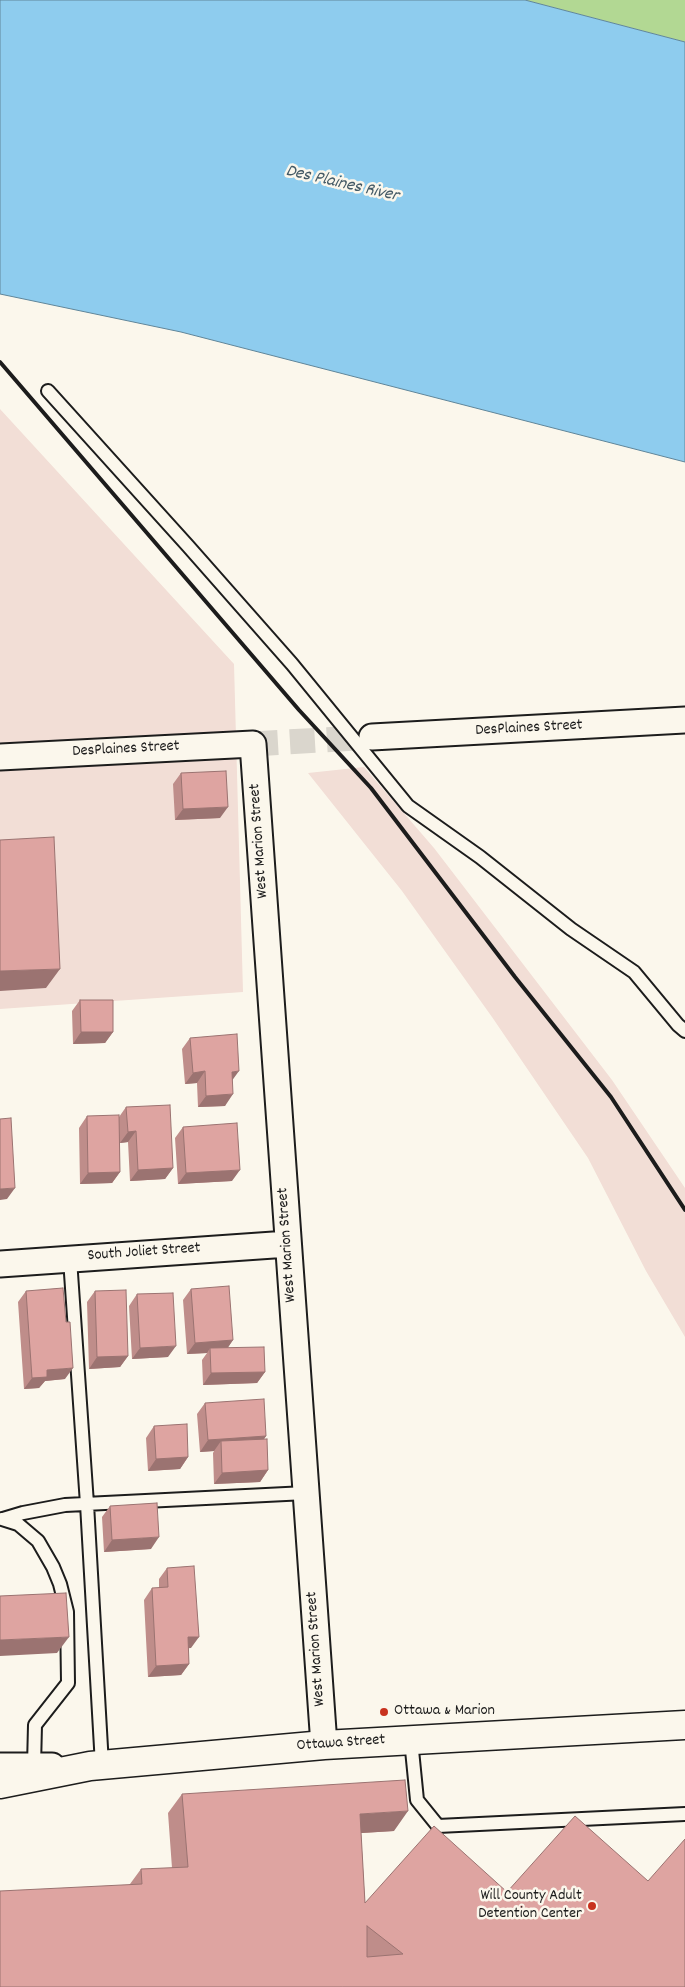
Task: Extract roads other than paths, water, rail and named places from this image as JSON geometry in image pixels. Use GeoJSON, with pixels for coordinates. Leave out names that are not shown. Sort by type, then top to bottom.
{"type":"FeatureCollection","features":[{"type":"Feature","properties":{"kind":"main road","name":"Ottawa Street"},"geometry":{"type":"LineString","coordinates":[[0,1784],[96,1766],[324,1745],[685,1725]]}},
{"type":"Feature","properties":{"kind":"street","name":"DesPlaines Street"},"geometry":{"type":"LineString","coordinates":[[372,737],[685,720]]}},
{"type":"Feature","properties":{"kind":"street","name":"DesPlaines Street"},"geometry":{"type":"LineString","coordinates":[[0,757],[253,744]]}},
{"type":"Feature","properties":{"kind":"street","name":"West Marion Street"},"geometry":{"type":"LineString","coordinates":[[253,744],[324,1745]]}},
{"type":"Feature","properties":{"kind":"street","name":"South Joliet Street"},"geometry":{"type":"LineString","coordinates":[[0,1264],[288,1244]]}},
{"type":"Feature","properties":{"kind":"street"},"geometry":{"type":"LineString","coordinates":[[0,1766],[96,1766]]}},
{"type":"Feature","properties":{"kind":"lane"},"geometry":{"type":"LineString","coordinates":[[48,391],[292,664],[408,806],[480,857],[571,930],[634,972],[678,1026],[685,1031]]}},
{"type":"Feature","properties":{"kind":"lane"},"geometry":{"type":"LineString","coordinates":[[70,1259],[87,1504],[96,1766]]}},
{"type":"Feature","properties":{"kind":"lane"},"geometry":{"type":"LineString","coordinates":[[2,1519],[65,1505],[306,1493]]}},
{"type":"Feature","properties":{"kind":"lane"},"geometry":{"type":"LineString","coordinates":[[2,1519],[18,1524],[38,1541],[56,1576],[67,1612],[68,1683],[35,1725],[34,1766]]}},
{"type":"Feature","properties":{"kind":"lane"},"geometry":{"type":"LineString","coordinates":[[411,1740],[417,1800],[438,1826],[685,1814]]}},
{"type":"Feature","properties":{"kind":"water","name":"Des Plaines River"},"geometry":{"type":"Polygon","coordinates":[[[0,0],[525,0],[685,42],[685,462],[181,332],[0,294],[0,0]]]}},
{"type":"Feature","properties":{"kind":"tunnel"},"geometry":{"type":"LineString","coordinates":[[253,744],[372,737]]}},
{"type":"Feature","properties":{"kind":"railway"},"geometry":{"type":"LineString","coordinates":[[0,362],[299,710],[371,788],[515,977],[611,1097],[685,1210]]}},
{"type":"Feature","properties":{"kind":"place","name":"Ottawa & Marion"},"geometry":{"type":"Point","coordinates":[384,1712]}},
{"type":"Feature","properties":{"kind":"place","name":"Will County Adult Detention Center"},"geometry":{"type":"Point","coordinates":[592,1906]}}]}
